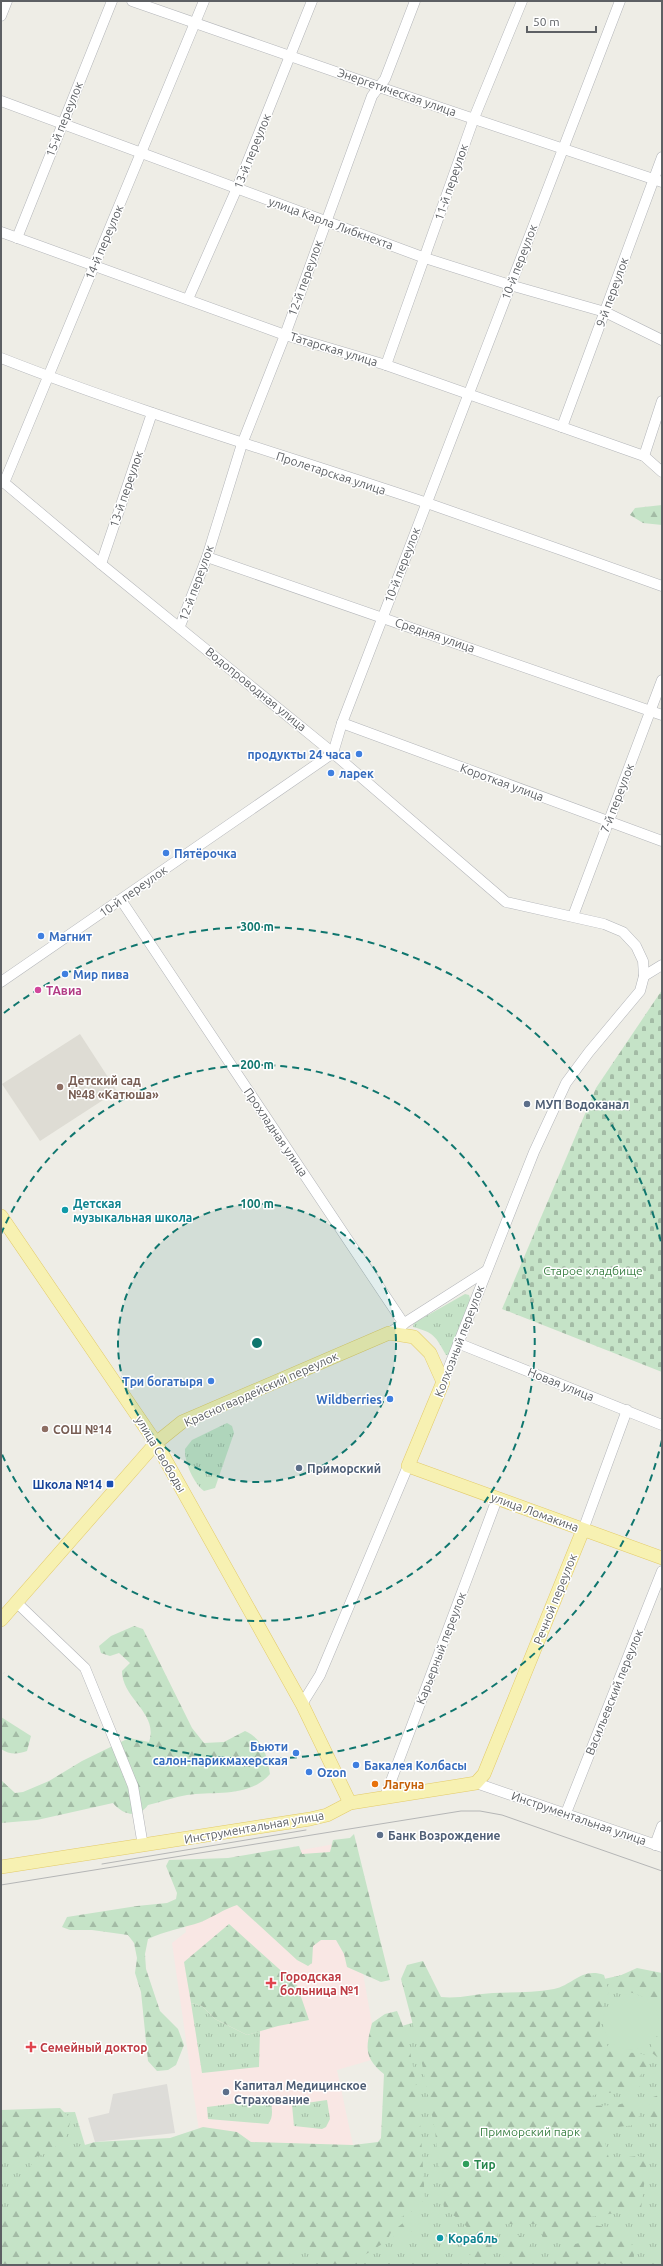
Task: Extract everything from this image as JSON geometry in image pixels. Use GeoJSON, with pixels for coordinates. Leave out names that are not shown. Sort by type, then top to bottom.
{"type":"FeatureCollection","features":[{"type":"Feature","properties":{"kind":"main road","name":"улица Свободы"},"geometry":{"type":"LineString","coordinates":[[1,1216],[156,1443],[302,1704],[350,1803]]}},
{"type":"Feature","properties":{"kind":"main road","name":"Красногвардейский переулок"},"geometry":{"type":"LineString","coordinates":[[1,1620],[156,1443],[182,1422],[389,1333]]}},
{"type":"Feature","properties":{"kind":"main road"},"geometry":{"type":"LineString","coordinates":[[389,1333],[414,1337],[430,1353],[443,1382]]}},
{"type":"Feature","properties":{"kind":"main road","name":"Колхозный переулок"},"geometry":{"type":"LineString","coordinates":[[408,1466],[443,1382]]}},
{"type":"Feature","properties":{"kind":"main road","name":"улица Ломакина"},"geometry":{"type":"LineString","coordinates":[[408,1466],[662,1558]]}},
{"type":"Feature","properties":{"kind":"main road","name":"Речной переулок"},"geometry":{"type":"LineString","coordinates":[[476,1783],[484,1774],[583,1530]]}},
{"type":"Feature","properties":{"kind":"main road","name":"Инструментальная улица"},"geometry":{"type":"LineString","coordinates":[[1,1868],[310,1819],[327,1815],[350,1803],[476,1783]]}},
{"type":"Feature","properties":{"kind":"street"},"geometry":{"type":"LineString","coordinates":[[1,16],[8,1]]}},
{"type":"Feature","properties":{"kind":"street","name":"15-й переулок"},"geometry":{"type":"LineString","coordinates":[[17,238],[61,124],[112,1]]}},
{"type":"Feature","properties":{"kind":"street","name":"Энергетическая улица"},"geometry":{"type":"LineString","coordinates":[[132,1],[291,55],[379,87],[658,180]]}},
{"type":"Feature","properties":{"kind":"street","name":"14-й переулок"},"geometry":{"type":"LineString","coordinates":[[3,482],[204,1]]}},
{"type":"Feature","properties":{"kind":"street","name":"13-й переулок"},"geometry":{"type":"LineString","coordinates":[[188,299],[236,188],[312,1]]}},
{"type":"Feature","properties":{"kind":"street","name":"12-й переулок"},"geometry":{"type":"LineString","coordinates":[[180,626],[206,557],[242,444],[285,335],[325,221],[372,96],[385,79],[415,1]]}},
{"type":"Feature","properties":{"kind":"street","name":"11-й переулок"},"geometry":{"type":"LineString","coordinates":[[386,365],[474,118],[522,1]]}},
{"type":"Feature","properties":{"kind":"street","name":"10-й переулок"},"geometry":{"type":"LineString","coordinates":[[1,982],[334,752],[342,723],[562,148],[620,1]]}},
{"type":"Feature","properties":{"kind":"street","name":"улица Карла Либкнехта"},"geometry":{"type":"LineString","coordinates":[[1,101],[425,258],[510,285],[605,312],[662,340]]}},
{"type":"Feature","properties":{"kind":"street","name":"9-й переулок"},"geometry":{"type":"LineString","coordinates":[[562,427],[605,312],[658,180],[662,157]]}},
{"type":"Feature","properties":{"kind":"street","name":"Татарская улица"},"geometry":{"type":"LineString","coordinates":[[1,232],[92,267],[188,299],[285,335],[386,365],[644,456],[662,472]]}},
{"type":"Feature","properties":{"kind":"street","name":"Пролетарская улица"},"geometry":{"type":"LineString","coordinates":[[1,358],[48,377],[152,413],[242,444],[426,503],[662,586]]}},
{"type":"Feature","properties":{"kind":"street"},"geometry":{"type":"LineString","coordinates":[[644,456],[662,402]]}},
{"type":"Feature","properties":{"kind":"street","name":"13-й переулок"},"geometry":{"type":"LineString","coordinates":[[101,564],[152,413]]}},
{"type":"Feature","properties":{"kind":"street","name":"Водопроводная улица"},"geometry":{"type":"LineString","coordinates":[[3,482],[101,564],[180,626],[334,752],[506,902],[573,916]]}},
{"type":"Feature","properties":{"kind":"street","name":"Средняя улица"},"geometry":{"type":"LineString","coordinates":[[206,557],[662,714]]}},
{"type":"Feature","properties":{"kind":"street","name":"7-й переулок"},"geometry":{"type":"LineString","coordinates":[[573,916],[662,680]]}},
{"type":"Feature","properties":{"kind":"street","name":"Короткая улица"},"geometry":{"type":"LineString","coordinates":[[342,723],[662,841]]}},
{"type":"Feature","properties":{"kind":"street","name":"Прохладная улица"},"geometry":{"type":"LineString","coordinates":[[121,900],[404,1324]]}},
{"type":"Feature","properties":{"kind":"street"},"geometry":{"type":"LineString","coordinates":[[573,916],[604,924],[623,932],[636,946],[643,961],[644,976],[662,965]]}},
{"type":"Feature","properties":{"kind":"street","name":"Колхозный переулок"},"geometry":{"type":"LineString","coordinates":[[443,1382],[460,1344],[486,1271],[534,1152],[566,1083],[589,1052],[640,991],[644,976]]}},
{"type":"Feature","properties":{"kind":"street","name":"Красногвардейский переулок"},"geometry":{"type":"LineString","coordinates":[[389,1333],[486,1271]]}},
{"type":"Feature","properties":{"kind":"street","name":"Новая улица"},"geometry":{"type":"LineString","coordinates":[[460,1344],[662,1425]]}},
{"type":"Feature","properties":{"kind":"street","name":"Речной переулок"},"geometry":{"type":"LineString","coordinates":[[583,1530],[627,1410]]}},
{"type":"Feature","properties":{"kind":"street","name":"Колхозный переулок"},"geometry":{"type":"LineString","coordinates":[[302,1704],[320,1675],[408,1466]]}},
{"type":"Feature","properties":{"kind":"street","name":"Карьерный переулок"},"geometry":{"type":"LineString","coordinates":[[385,1797],[497,1499]]}},
{"type":"Feature","properties":{"kind":"street","name":"Васильевский переулок"},"geometry":{"type":"LineString","coordinates":[[566,1813],[662,1571]]}},
{"type":"Feature","properties":{"kind":"street"},"geometry":{"type":"LineString","coordinates":[[17,1603],[85,1668],[133,1786],[143,1846]]}},
{"type":"Feature","properties":{"kind":"street","name":"Инструментальная улица"},"geometry":{"type":"LineString","coordinates":[[476,1783],[659,1846]]}},
{"type":"Feature","properties":{"kind":"street"},"geometry":{"type":"LineString","coordinates":[[659,1846],[662,1826]]}},
{"type":"Feature","properties":{"kind":"shaded area","name":"Детский сад №48 «Катюша»"},"geometry":{"type":"Polygon","coordinates":[[[80,1034],[117,1091],[40,1141],[2,1084],[80,1034]]]}},
{"type":"Feature","properties":{"kind":"shaded area","name":"Городская больница №1"},"geometry":{"type":"Polygon","coordinates":[[[340,1843],[378,2058],[337,2070],[353,2145],[201,2145],[172,1943],[186,1932],[176,1873],[340,1843]]]}},
{"type":"Feature","properties":{"kind":"shaded area"},"geometry":{"type":"Polygon","coordinates":[[[167,2084],[175,2133],[95,2142],[88,2118],[109,2113],[113,2094],[167,2084]]]}},
{"type":"Feature","properties":{"kind":"green space"},"geometry":{"type":"Polygon","coordinates":[[[662,505],[662,525],[643,523],[630,515],[635,508],[662,505]]]}},
{"type":"Feature","properties":{"kind":"green space","name":"Старое кладбище"},"geometry":{"type":"Polygon","coordinates":[[[662,990],[662,1372],[502,1309],[596,1088],[662,990]]]}},
{"type":"Feature","properties":{"kind":"green space"},"geometry":{"type":"Polygon","coordinates":[[[465,1294],[469,1295],[471,1302],[449,1355],[446,1355],[434,1336],[426,1331],[413,1327],[414,1323],[465,1294]]]}},
{"type":"Feature","properties":{"kind":"green space"},"geometry":{"type":"Polygon","coordinates":[[[227,1423],[232,1426],[234,1433],[215,1488],[204,1491],[200,1488],[190,1472],[186,1460],[185,1449],[192,1440],[227,1423]]]}},
{"type":"Feature","properties":{"kind":"green space"},"geometry":{"type":"Polygon","coordinates":[[[134,1626],[143,1629],[192,1728],[204,1743],[224,1742],[245,1731],[256,1738],[263,1748],[266,1754],[270,1774],[262,1782],[242,1790],[182,1796],[148,1805],[140,1812],[135,1814],[126,1813],[113,1803],[37,1820],[1,1823],[1,1780],[15,1793],[23,1792],[49,1781],[82,1761],[129,1738],[149,1742],[151,1732],[149,1723],[124,1681],[122,1671],[130,1663],[119,1653],[110,1656],[101,1653],[99,1646],[111,1636],[134,1626]]]}},
{"type":"Feature","properties":{"kind":"green space"},"geometry":{"type":"Polygon","coordinates":[[[1,1717],[31,1736],[27,1751],[14,1753],[1,1749],[1,1717]]]}},
{"type":"Feature","properties":{"kind":"green space"},"geometry":{"type":"Polygon","coordinates":[[[354,1834],[390,1980],[381,1982],[347,1967],[344,1954],[336,1940],[321,1940],[313,1946],[312,1963],[308,1966],[297,1960],[237,1905],[201,1922],[154,1936],[148,1939],[145,1954],[146,1969],[160,2011],[178,2029],[184,2045],[176,2065],[168,2070],[157,2071],[148,2061],[141,1992],[135,1973],[137,1958],[134,1943],[128,1935],[92,1930],[70,1930],[62,1927],[67,1917],[167,1903],[176,1899],[177,1893],[166,1866],[169,1860],[228,1858],[299,1846],[302,1854],[330,1852],[333,1840],[350,1838],[354,1834]]]}},
{"type":"Feature","properties":{"kind":"green space"},"geometry":{"type":"Polygon","coordinates":[[[229,1924],[297,1985],[309,2020],[278,2026],[247,2035],[215,2019],[202,2006],[191,2003],[184,1962],[229,1924]]]}},
{"type":"Feature","properties":{"kind":"green space"},"geometry":{"type":"Polygon","coordinates":[[[423,1961],[441,1997],[531,1992],[554,1989],[590,1973],[604,1975],[609,1992],[604,1999],[599,2031],[611,2052],[639,2053],[648,2056],[648,2066],[639,2077],[640,2089],[593,2095],[589,2106],[617,2105],[635,2100],[639,2107],[640,2113],[635,2125],[602,2129],[609,2159],[638,2156],[647,2161],[641,2209],[577,2219],[591,2225],[619,2230],[630,2241],[634,2255],[633,2263],[625,2265],[605,2257],[600,2265],[548,2265],[548,2257],[552,2250],[579,2243],[579,2238],[551,2240],[543,2237],[542,2229],[545,2224],[502,2224],[483,2265],[468,2265],[472,2245],[470,2231],[461,2221],[444,2209],[435,2131],[419,2048],[401,1979],[407,1965],[423,1961]]]}},
{"type":"Feature","properties":{"kind":"green space"},"geometry":{"type":"Polygon","coordinates":[[[637,1968],[662,1973],[661,2060],[652,2053],[651,2042],[658,2035],[655,2013],[652,2006],[642,1997],[614,1989],[617,1977],[637,1968]]]}},
{"type":"Feature","properties":{"kind":"green space","name":"Приморский парк"},"geometry":{"type":"Polygon","coordinates":[[[640,1971],[662,1977],[662,2265],[1,2265],[1,2114],[75,2112],[88,2155],[355,2151],[399,2142],[376,2034],[428,2018],[640,1971]]]}},
{"type":"Feature","properties":{"kind":"green space"},"geometry":{"type":"Polygon","coordinates":[[[631,1994],[646,1999],[654,2007],[659,2022],[654,2037],[646,2045],[631,2050],[616,2045],[608,2037],[603,2022],[608,2007],[616,1999],[631,1994]]]}},
{"type":"Feature","properties":{"kind":"green space"},"geometry":{"type":"Polygon","coordinates":[[[191,2003],[202,2006],[215,2019],[247,2035],[260,2031],[259,2067],[202,2073],[191,2003]]]}},
{"type":"Feature","properties":{"kind":"green space"},"geometry":{"type":"Polygon","coordinates":[[[397,2011],[405,2031],[415,2078],[425,2199],[411,2212],[397,2219],[387,2241],[355,2261],[358,2265],[321,2265],[321,2251],[308,2247],[291,2253],[288,2260],[290,2265],[1,2265],[1,2216],[12,2221],[9,2206],[12,2185],[32,2164],[47,2156],[95,2142],[170,2138],[203,2127],[237,2132],[251,2142],[353,2145],[378,2142],[381,2138],[384,2074],[377,2068],[369,2057],[368,2039],[372,2023],[385,2014],[397,2011]]]}},
{"type":"Feature","properties":{"kind":"green space"},"geometry":{"type":"Polygon","coordinates":[[[662,2094],[662,2122],[651,2123],[648,2113],[650,2098],[662,2094]]]}},
{"type":"Feature","properties":{"kind":"green space"},"geometry":{"type":"Polygon","coordinates":[[[270,2099],[272,2115],[268,2124],[208,2119],[207,2107],[270,2099]]]}},
{"type":"Feature","properties":{"kind":"green space"},"geometry":{"type":"Polygon","coordinates":[[[327,2100],[330,2119],[326,2127],[322,2129],[294,2126],[292,2105],[327,2100]]]}},
{"type":"Feature","properties":{"kind":"green space"},"geometry":{"type":"Polygon","coordinates":[[[60,2108],[71,2119],[65,2141],[42,2155],[16,2163],[1,2158],[1,2110],[60,2108]]]}},
{"type":"Feature","properties":{"kind":"green space"},"geometry":{"type":"Polygon","coordinates":[[[416,2217],[422,2222],[404,2238],[394,2238],[393,2231],[403,2223],[416,2217]]]}},
{"type":"Feature","properties":{"kind":"green space"},"geometry":{"type":"Polygon","coordinates":[[[514,2234],[521,2236],[522,2244],[530,2243],[530,2265],[503,2265],[505,2241],[514,2234]]]}},
{"type":"Feature","properties":{"kind":"tram line"},"geometry":{"type":"LineString","coordinates":[[1,1885],[461,1811],[480,1811],[502,1815],[662,1871]]}},
{"type":"Feature","properties":{"kind":"tram line"},"geometry":{"type":"LineString","coordinates":[[102,1864],[306,1830]]}},
{"type":"Feature","properties":{"kind":"place","name":"продукты 24 часа"},"geometry":{"type":"Point","coordinates":[359,754]}},
{"type":"Feature","properties":{"kind":"place","name":"ларек"},"geometry":{"type":"Point","coordinates":[331,773]}},
{"type":"Feature","properties":{"kind":"place","name":"Пятёрочка"},"geometry":{"type":"Point","coordinates":[166,853]}},
{"type":"Feature","properties":{"kind":"place","name":"Магнит"},"geometry":{"type":"Point","coordinates":[41,936]}},
{"type":"Feature","properties":{"kind":"place","name":"Мир пива"},"geometry":{"type":"Point","coordinates":[65,974]}},
{"type":"Feature","properties":{"kind":"place","name":"ТАвиа"},"geometry":{"type":"Point","coordinates":[38,990]}},
{"type":"Feature","properties":{"kind":"place","name":"Детский сад №48 «Катюша»"},"geometry":{"type":"Point","coordinates":[60,1087]}},
{"type":"Feature","properties":{"kind":"place","name":"МУП Водоканал"},"geometry":{"type":"Point","coordinates":[527,1104]}},
{"type":"Feature","properties":{"kind":"place","name":"Детская музыкальная школа"},"geometry":{"type":"Point","coordinates":[65,1210]}},
{"type":"Feature","properties":{"kind":"place","name":"Три богатыря"},"geometry":{"type":"Point","coordinates":[211,1381]}},
{"type":"Feature","properties":{"kind":"place","name":"Wildberries"},"geometry":{"type":"Point","coordinates":[390,1399]}},
{"type":"Feature","properties":{"kind":"place","name":"СОШ №14"},"geometry":{"type":"Point","coordinates":[45,1429]}},
{"type":"Feature","properties":{"kind":"place","name":"Приморский"},"geometry":{"type":"Point","coordinates":[299,1468]}},
{"type":"Feature","properties":{"kind":"place","name":"Школа №14"},"geometry":{"type":"Point","coordinates":[110,1484]}},
{"type":"Feature","properties":{"kind":"place","name":"Бьюти салон-парикмахерская"},"geometry":{"type":"Point","coordinates":[296,1753]}},
{"type":"Feature","properties":{"kind":"place","name":"Бакалея Колбасы"},"geometry":{"type":"Point","coordinates":[356,1765]}},
{"type":"Feature","properties":{"kind":"place","name":"Ozon"},"geometry":{"type":"Point","coordinates":[309,1772]}},
{"type":"Feature","properties":{"kind":"place","name":"Лагуна"},"geometry":{"type":"Point","coordinates":[375,1784]}},
{"type":"Feature","properties":{"kind":"place","name":"Банк Возрождение"},"geometry":{"type":"Point","coordinates":[380,1835]}},
{"type":"Feature","properties":{"kind":"place","name":"Городская больница №1"},"geometry":{"type":"Point","coordinates":[271,1983]}},
{"type":"Feature","properties":{"kind":"place","name":"Семейный доктор"},"geometry":{"type":"Point","coordinates":[31,2047]}},
{"type":"Feature","properties":{"kind":"place","name":"Капитал Медицинское Страхование"},"geometry":{"type":"Point","coordinates":[226,2092]}},
{"type":"Feature","properties":{"kind":"place","name":"Тир"},"geometry":{"type":"Point","coordinates":[466,2164]}},
{"type":"Feature","properties":{"kind":"place","name":"Корабль"},"geometry":{"type":"Point","coordinates":[440,2238]}}]}
